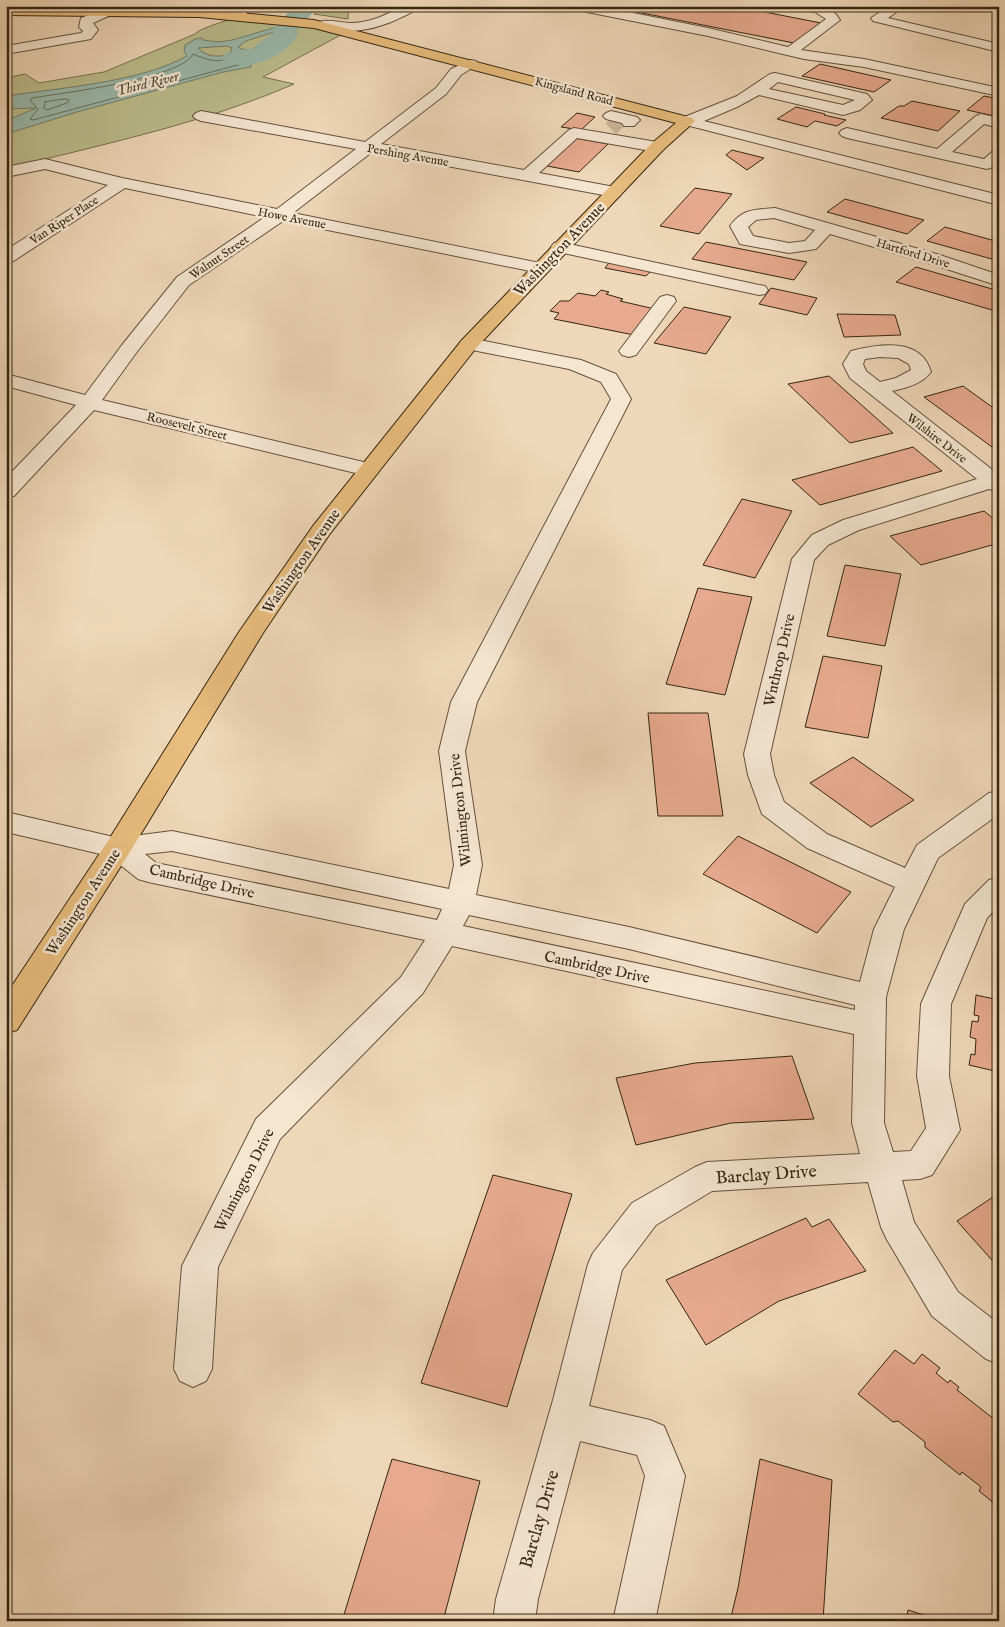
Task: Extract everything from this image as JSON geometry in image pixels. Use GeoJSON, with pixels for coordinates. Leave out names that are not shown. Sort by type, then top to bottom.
{"type":"FeatureCollection","features":[{"type":"Feature","properties":{"kind":"main road","name":"Kingsland Road"},"geometry":{"type":"LineString","coordinates":[[6,11],[241,11],[322,25],[471,64],[614,123],[687,121]]}},
{"type":"Feature","properties":{"kind":"main road"},"geometry":{"type":"LineString","coordinates":[[660,144],[687,121]]}},
{"type":"Feature","properties":{"kind":"main road","name":"Washington Avenue"},"geometry":{"type":"LineString","coordinates":[[6,1021],[118,848],[251,632],[321,531],[470,344],[540,268],[660,144]]}},
{"type":"Feature","properties":{"kind":"street"},"geometry":{"type":"LineString","coordinates":[[577,6],[708,32],[804,55],[864,63],[999,92]]}},
{"type":"Feature","properties":{"kind":"street"},"geometry":{"type":"LineString","coordinates":[[790,52],[833,20],[830,13],[824,10],[800,6]]}},
{"type":"Feature","properties":{"kind":"street"},"geometry":{"type":"LineString","coordinates":[[899,6],[878,18],[999,48]]}},
{"type":"Feature","properties":{"kind":"street"},"geometry":{"type":"LineString","coordinates":[[322,25],[347,28],[381,24],[410,7]]}},
{"type":"Feature","properties":{"kind":"street"},"geometry":{"type":"LineString","coordinates":[[6,50],[86,36],[91,30],[86,27],[86,21],[108,11]]}},
{"type":"Feature","properties":{"kind":"street"},"geometry":{"type":"LineString","coordinates":[[381,24],[378,32],[380,37],[389,42]]}},
{"type":"Feature","properties":{"kind":"street"},"geometry":{"type":"LineString","coordinates":[[687,121],[714,112],[768,83],[804,55]]}},
{"type":"Feature","properties":{"kind":"street","name":"Walnut Street"},"geometry":{"type":"LineString","coordinates":[[6,491],[90,403],[129,349],[183,281],[280,215],[441,91],[454,75],[471,64]]}},
{"type":"Feature","properties":{"kind":"street"},"geometry":{"type":"LineString","coordinates":[[768,83],[862,97],[865,100],[855,108],[843,110],[768,83]]}},
{"type":"Feature","properties":{"kind":"street","name":"Pershing Avenue"},"geometry":{"type":"LineString","coordinates":[[201,116],[614,192]]}},
{"type":"Feature","properties":{"kind":"street"},"geometry":{"type":"LineString","coordinates":[[940,154],[982,119],[999,123]]}},
{"type":"Feature","properties":{"kind":"street","name":"Kingsland Road"},"geometry":{"type":"LineString","coordinates":[[687,121],[999,200]]}},
{"type":"Feature","properties":{"kind":"street"},"geometry":{"type":"LineString","coordinates":[[614,123],[660,144]]}},
{"type":"Feature","properties":{"kind":"street"},"geometry":{"type":"LineString","coordinates":[[848,133],[988,164],[999,154]]}},
{"type":"Feature","properties":{"kind":"street"},"geometry":{"type":"LineString","coordinates":[[527,176],[574,134],[660,144]]}},
{"type":"Feature","properties":{"kind":"street","name":"Howe Avenue"},"geometry":{"type":"LineString","coordinates":[[6,172],[45,164],[122,183],[540,268]]}},
{"type":"Feature","properties":{"kind":"street","name":"Van Riper Place"},"geometry":{"type":"LineString","coordinates":[[6,258],[122,183]]}},
{"type":"Feature","properties":{"kind":"street","name":"Hartford Drive"},"geometry":{"type":"LineString","coordinates":[[826,228],[934,259],[999,281]]}},
{"type":"Feature","properties":{"kind":"street"},"geometry":{"type":"LineString","coordinates":[[6,242],[24,246]]}},
{"type":"Feature","properties":{"kind":"street"},"geometry":{"type":"LineString","coordinates":[[560,247],[759,290]]}},
{"type":"Feature","properties":{"kind":"street"},"geometry":{"type":"LineString","coordinates":[[629,351],[667,300]]}},
{"type":"Feature","properties":{"kind":"street","name":"Wilmington Drive"},"geometry":{"type":"LineString","coordinates":[[193,1369],[200,1266],[268,1129],[412,985],[460,903],[468,865],[452,750],[464,702],[621,399],[609,378],[574,364],[470,344]]}},
{"type":"Feature","properties":{"kind":"street","name":"Roosevelt Street"},"geometry":{"type":"LineString","coordinates":[[6,380],[90,403],[368,470]]}},
{"type":"Feature","properties":{"kind":"street","name":"Wilshire Drive"},"geometry":{"type":"LineString","coordinates":[[876,389],[996,484]]}},
{"type":"Feature","properties":{"kind":"street","name":"Wnthrop Drive"},"geometry":{"type":"LineString","coordinates":[[912,883],[817,841],[772,808],[761,775],[757,754],[803,559],[820,540],[851,525],[996,484]]}},
{"type":"Feature","properties":{"kind":"street"},"geometry":{"type":"LineString","coordinates":[[999,800],[927,852],[889,929],[870,1011],[868,1123],[898,1227],[945,1304],[999,1347]]}},
{"type":"Feature","properties":{"kind":"street"},"geometry":{"type":"LineString","coordinates":[[6,822],[118,848]]}},
{"type":"Feature","properties":{"kind":"street","name":"Cambridge Drive"},"geometry":{"type":"LineString","coordinates":[[118,848],[172,841],[629,938],[870,1011]]}},
{"type":"Feature","properties":{"kind":"street","name":"Cambridge Drive"},"geometry":{"type":"LineString","coordinates":[[118,848],[148,872],[494,945],[870,1011]]}},
{"type":"Feature","properties":{"kind":"street","name":"Barclay Drive"},"geometry":{"type":"LineString","coordinates":[[514,1621],[516,1599],[567,1419],[606,1264],[644,1214],[708,1177],[920,1165],[943,1130],[933,1076],[936,1004],[975,912],[999,887]]}},
{"type":"Feature","properties":{"kind":"street"},"geometry":{"type":"LineString","coordinates":[[567,1419],[650,1439],[665,1476],[634,1621]]}},
{"type":"Feature","properties":{"kind":"green space"},"geometry":{"type":"Polygon","coordinates":[[[320,6],[349,6],[348,19],[314,14],[320,6]]]}},
{"type":"Feature","properties":{"kind":"green space"},"geometry":{"type":"Polygon","coordinates":[[[239,16],[296,26],[304,22],[348,31],[263,77],[294,84],[224,111],[188,122],[6,169],[6,78],[25,74],[39,83],[104,72],[195,34],[198,31],[239,16]]]}},
{"type":"Feature","properties":{"kind":"water"},"geometry":{"type":"Polygon","coordinates":[[[280,26],[293,27],[290,31],[292,33],[271,52],[251,61],[251,67],[223,72],[77,112],[6,134],[6,121],[36,108],[6,109],[6,96],[123,78],[168,65],[187,56],[184,52],[185,45],[195,39],[202,38],[203,40],[219,42],[280,26]],[[274,32],[246,41],[238,47],[249,50],[259,48],[278,36],[279,33],[274,32]],[[227,46],[198,48],[208,55],[220,56],[229,55],[232,48],[227,46]]]}},
{"type":"Feature","properties":{"kind":"building"},"geometry":{"type":"Polygon","coordinates":[[[598,6],[646,6],[637,12],[598,6]]]}},
{"type":"Feature","properties":{"kind":"building"},"geometry":{"type":"Polygon","coordinates":[[[646,6],[734,6],[821,23],[794,43],[637,12],[646,6]]]}},
{"type":"Feature","properties":{"kind":"building"},"geometry":{"type":"Polygon","coordinates":[[[820,64],[891,80],[874,92],[802,76],[820,64]]]}},
{"type":"Feature","properties":{"kind":"building"},"geometry":{"type":"Polygon","coordinates":[[[984,96],[999,99],[999,117],[967,110],[984,96]]]}},
{"type":"Feature","properties":{"kind":"building"},"geometry":{"type":"Polygon","coordinates":[[[912,101],[960,111],[938,131],[881,118],[899,106],[904,106],[912,101]]]}},
{"type":"Feature","properties":{"kind":"building"},"geometry":{"type":"Polygon","coordinates":[[[796,107],[846,120],[837,126],[815,121],[807,127],[777,119],[796,107]]]}},
{"type":"Feature","properties":{"kind":"building"},"geometry":{"type":"Polygon","coordinates":[[[577,113],[595,117],[581,130],[561,127],[577,113]]]}},
{"type":"Feature","properties":{"kind":"building"},"geometry":{"type":"Polygon","coordinates":[[[575,138],[608,144],[579,172],[547,166],[575,138]]]}},
{"type":"Feature","properties":{"kind":"building"},"geometry":{"type":"Polygon","coordinates":[[[732,150],[764,158],[747,170],[726,155],[732,150]]]}},
{"type":"Feature","properties":{"kind":"building"},"geometry":{"type":"Polygon","coordinates":[[[695,188],[732,194],[699,234],[660,226],[695,188]]]}},
{"type":"Feature","properties":{"kind":"building"},"geometry":{"type":"Polygon","coordinates":[[[845,199],[924,220],[907,234],[827,212],[845,199]]]}},
{"type":"Feature","properties":{"kind":"building"},"geometry":{"type":"Polygon","coordinates":[[[945,227],[999,242],[999,261],[927,241],[945,227]]]}},
{"type":"Feature","properties":{"kind":"building"},"geometry":{"type":"Polygon","coordinates":[[[706,242],[807,262],[794,280],[692,259],[706,242]]]}},
{"type":"Feature","properties":{"kind":"building"},"geometry":{"type":"Polygon","coordinates":[[[612,259],[654,268],[646,276],[605,268],[612,259]]]}},
{"type":"Feature","properties":{"kind":"building"},"geometry":{"type":"Polygon","coordinates":[[[916,267],[999,291],[999,312],[896,282],[916,267]]]}},
{"type":"Feature","properties":{"kind":"building"},"geometry":{"type":"Polygon","coordinates":[[[771,288],[817,298],[807,315],[759,304],[771,288]]]}},
{"type":"Feature","properties":{"kind":"building"},"geometry":{"type":"Polygon","coordinates":[[[601,290],[609,292],[606,294],[623,299],[620,301],[668,312],[634,335],[554,319],[559,313],[550,311],[560,301],[569,301],[578,293],[595,296],[601,290]]]}},
{"type":"Feature","properties":{"kind":"building"},"geometry":{"type":"Polygon","coordinates":[[[684,307],[731,317],[706,354],[654,343],[684,307]]]}},
{"type":"Feature","properties":{"kind":"building"},"geometry":{"type":"Polygon","coordinates":[[[837,314],[895,315],[901,335],[844,337],[837,314]]]}},
{"type":"Feature","properties":{"kind":"building"},"geometry":{"type":"Polygon","coordinates":[[[829,376],[893,433],[850,443],[788,384],[829,376]]]}},
{"type":"Feature","properties":{"kind":"building"},"geometry":{"type":"Polygon","coordinates":[[[963,386],[999,412],[999,445],[992,447],[924,397],[963,386]]]}},
{"type":"Feature","properties":{"kind":"building"},"geometry":{"type":"Polygon","coordinates":[[[913,447],[942,471],[820,505],[792,480],[913,447]]]}},
{"type":"Feature","properties":{"kind":"building"},"geometry":{"type":"Polygon","coordinates":[[[742,499],[792,511],[755,578],[703,565],[742,499]]]}},
{"type":"Feature","properties":{"kind":"building"},"geometry":{"type":"Polygon","coordinates":[[[984,511],[999,523],[999,543],[921,565],[890,536],[984,511]]]}},
{"type":"Feature","properties":{"kind":"building"},"geometry":{"type":"Polygon","coordinates":[[[845,565],[901,574],[885,646],[827,636],[845,565]]]}},
{"type":"Feature","properties":{"kind":"building"},"geometry":{"type":"Polygon","coordinates":[[[698,588],[752,597],[725,695],[666,684],[698,588]]]}},
{"type":"Feature","properties":{"kind":"building"},"geometry":{"type":"Polygon","coordinates":[[[823,656],[882,666],[868,738],[805,727],[823,656]]]}},
{"type":"Feature","properties":{"kind":"building"},"geometry":{"type":"Polygon","coordinates":[[[648,713],[708,713],[723,816],[658,816],[648,713]]]}},
{"type":"Feature","properties":{"kind":"building"},"geometry":{"type":"Polygon","coordinates":[[[853,757],[914,800],[871,827],[810,783],[853,757]]]}},
{"type":"Feature","properties":{"kind":"building"},"geometry":{"type":"Polygon","coordinates":[[[738,836],[851,892],[817,933],[703,874],[738,836]]]}},
{"type":"Feature","properties":{"kind":"building"},"geometry":{"type":"Polygon","coordinates":[[[976,995],[999,1000],[999,1072],[969,1065],[971,1054],[975,1055],[976,1039],[970,1037],[972,1021],[978,1022],[979,1016],[974,1015],[976,995]]]}},
{"type":"Feature","properties":{"kind":"building"},"geometry":{"type":"Polygon","coordinates":[[[792,1056],[814,1119],[731,1123],[636,1145],[616,1078],[695,1063],[792,1056]]]}},
{"type":"Feature","properties":{"kind":"building"},"geometry":{"type":"Polygon","coordinates":[[[493,1175],[572,1194],[507,1407],[421,1383],[493,1175]]]}},
{"type":"Feature","properties":{"kind":"building"},"geometry":{"type":"Polygon","coordinates":[[[999,1193],[999,1268],[957,1221],[999,1193]]]}},
{"type":"Feature","properties":{"kind":"building"},"geometry":{"type":"Polygon","coordinates":[[[806,1218],[812,1227],[829,1219],[866,1271],[779,1301],[706,1345],[666,1280],[806,1218]]]}},
{"type":"Feature","properties":{"kind":"building"},"geometry":{"type":"Polygon","coordinates":[[[895,1350],[914,1364],[922,1354],[940,1368],[936,1373],[948,1383],[950,1380],[959,1387],[957,1390],[999,1423],[999,1499],[995,1504],[979,1491],[981,1487],[962,1472],[960,1475],[925,1447],[925,1442],[898,1421],[893,1422],[858,1394],[895,1350]]]}},
{"type":"Feature","properties":{"kind":"building"},"geometry":{"type":"Polygon","coordinates":[[[392,1459],[480,1481],[443,1621],[342,1621],[392,1459]]]}},
{"type":"Feature","properties":{"kind":"building"},"geometry":{"type":"Polygon","coordinates":[[[760,1459],[832,1480],[823,1621],[730,1621],[738,1588],[760,1459]]]}},
{"type":"Feature","properties":{"kind":"building"},"geometry":{"type":"Polygon","coordinates":[[[908,1610],[943,1621],[906,1621],[908,1610]]]}},
{"type":"Feature","properties":{"kind":"waterway","name":"Third River"},"geometry":{"type":"LineString","coordinates":[[235,58],[258,56],[286,35],[285,29],[307,6]]}},
{"type":"Feature","properties":{"kind":"tunnel"},"geometry":{"type":"LineString","coordinates":[[611,129],[619,121]]}}]}
